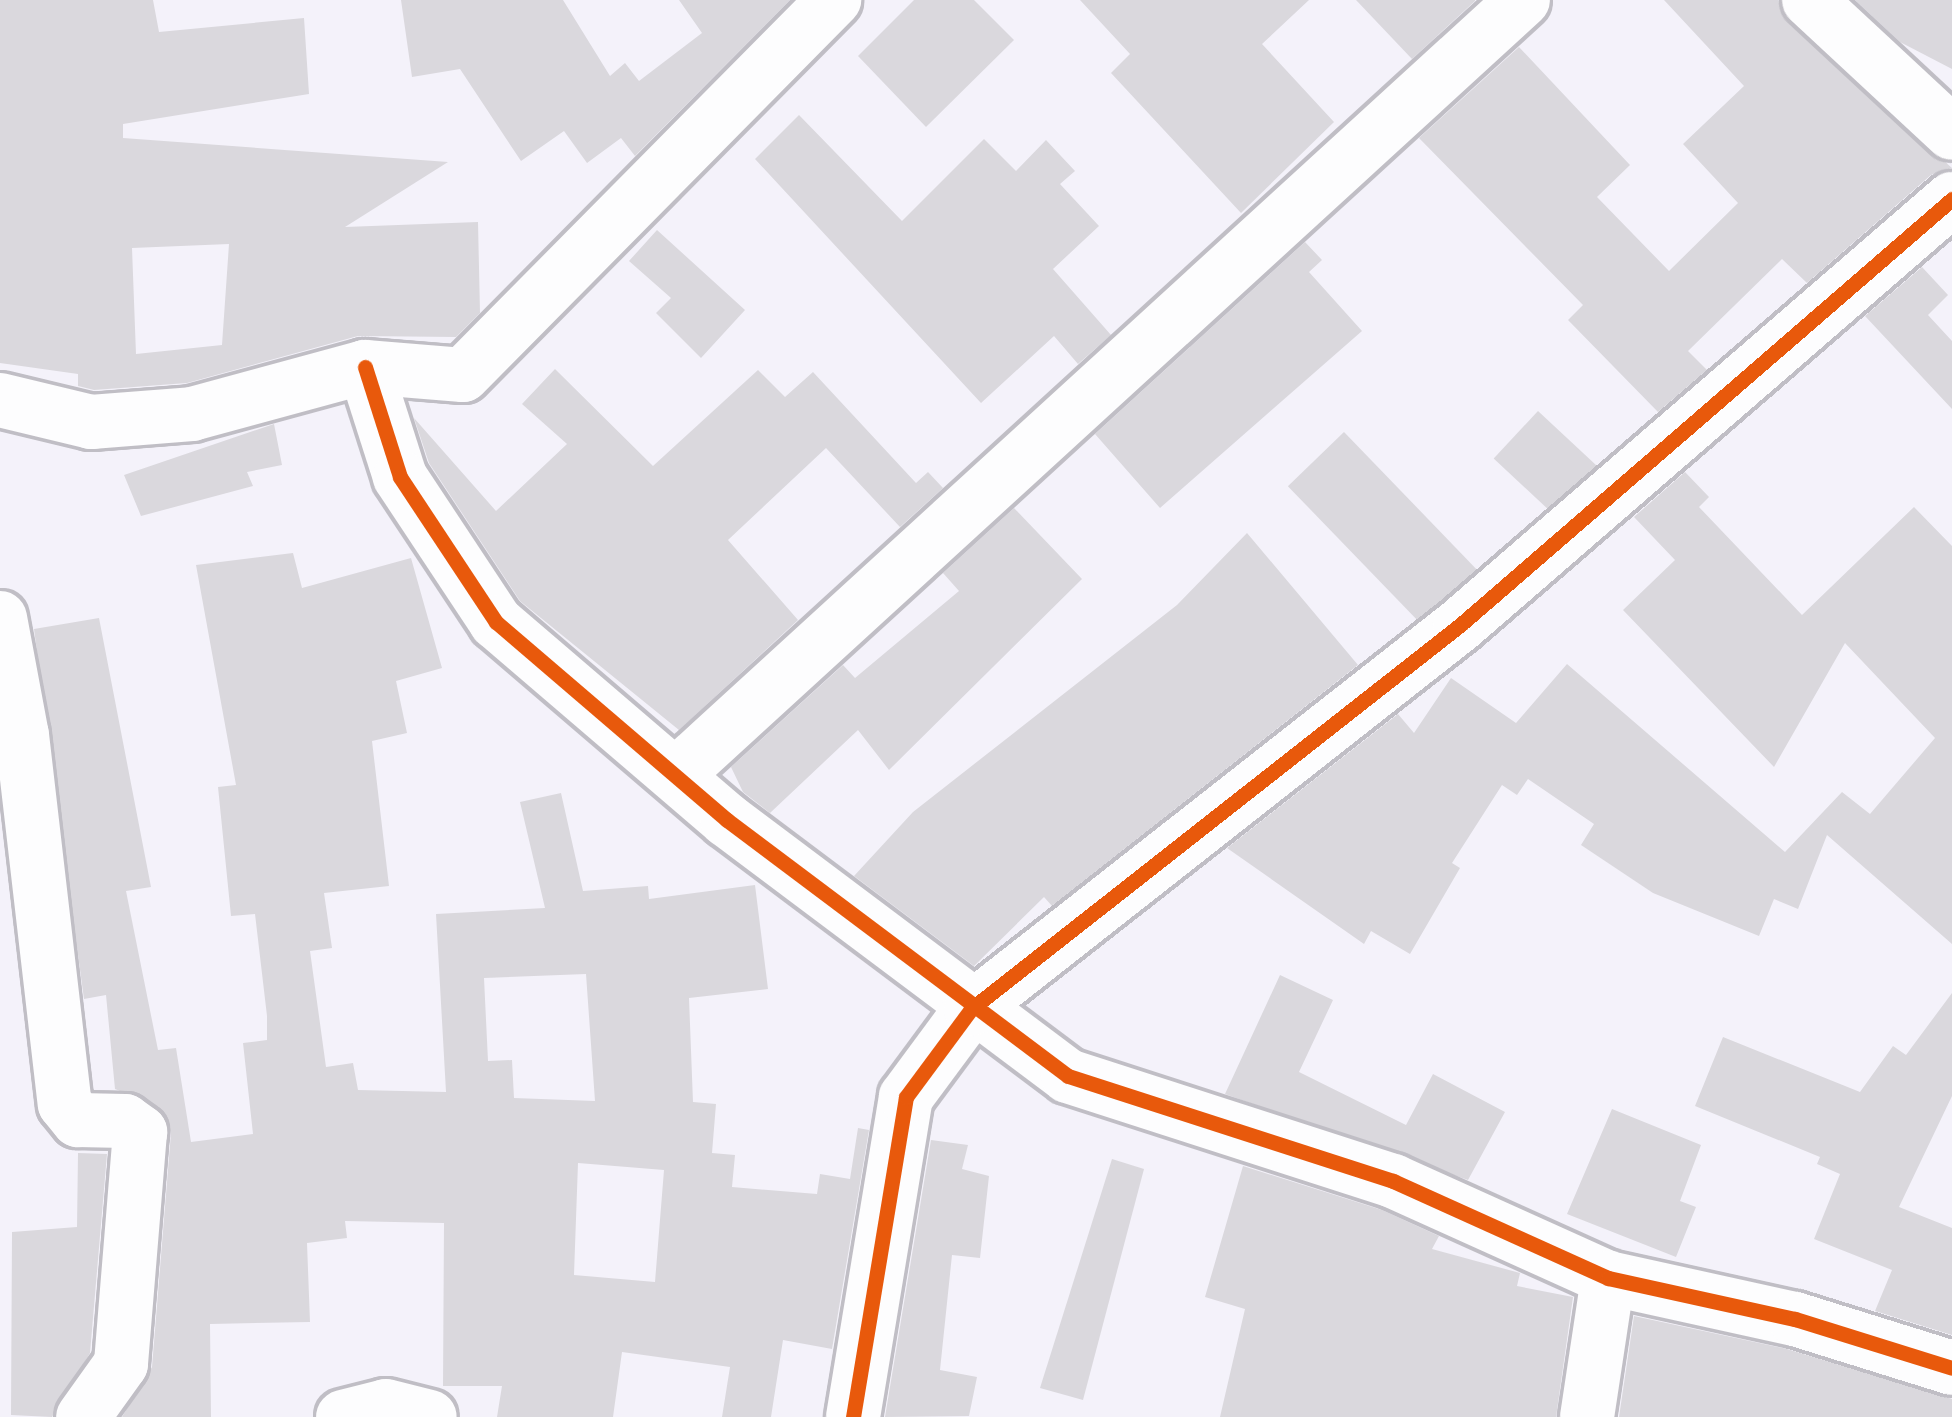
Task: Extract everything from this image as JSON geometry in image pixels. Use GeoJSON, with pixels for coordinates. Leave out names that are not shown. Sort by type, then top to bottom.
{"type":"FeatureCollection","features":[{"type":"Feature","properties":{"kind":"street"},"geometry":{"type":"LineString","coordinates":[[0,400],[91,422],[192,413],[364,367],[463,375],[834,0]]}},
{"type":"Feature","properties":{"kind":"street"},"geometry":{"type":"LineString","coordinates":[[678,773],[1523,0]]}},
{"type":"Feature","properties":{"kind":"street"},"geometry":{"type":"LineString","coordinates":[[1808,0],[1952,134]]}},
{"type":"Feature","properties":{"kind":"street"},"geometry":{"type":"LineString","coordinates":[[854,1417],[907,1096],[971,1009],[1460,626],[1952,199]]}},
{"type":"Feature","properties":{"kind":"street"},"geometry":{"type":"LineString","coordinates":[[364,367],[400,477],[496,622],[585,705],[678,773],[971,1009],[1068,1076],[1394,1181],[1609,1278],[1795,1319],[1952,1368]]}},
{"type":"Feature","properties":{"kind":"street"},"geometry":{"type":"LineString","coordinates":[[0,618],[22,734],[65,1104],[78,1120],[136,1123],[140,1132],[121,1364],[83,1417]]}},
{"type":"Feature","properties":{"kind":"street"},"geometry":{"type":"LineString","coordinates":[[1587,1417],[1609,1278]]}},
{"type":"Feature","properties":{"kind":"street"},"geometry":{"type":"LineString","coordinates":[[343,1417],[386,1406],[430,1417]]}},
{"type":"Feature","properties":{"kind":"building"},"geometry":{"type":"Polygon","coordinates":[[[0,0],[153,0],[159,32],[304,18],[309,94],[123,124],[123,138],[448,162],[345,227],[478,222],[480,313],[456,337],[358,336],[187,383],[94,390],[78,386],[78,374],[0,363],[0,0]],[[229,244],[132,248],[136,354],[222,345],[229,244]]]}},
{"type":"Feature","properties":{"kind":"building"},"geometry":{"type":"Polygon","coordinates":[[[401,0],[563,0],[610,76],[625,63],[639,81],[702,33],[679,0],[790,0],[635,156],[621,138],[587,163],[564,131],[521,161],[460,69],[412,77],[401,0]]]}},
{"type":"Feature","properties":{"kind":"building"},"geometry":{"type":"Polygon","coordinates":[[[914,0],[974,0],[1014,40],[926,127],[858,56],[914,0]]]}},
{"type":"Feature","properties":{"kind":"building"},"geometry":{"type":"Polygon","coordinates":[[[1080,0],[1309,0],[1262,44],[1334,122],[1241,213],[1111,73],[1130,54],[1080,0]]]}},
{"type":"Feature","properties":{"kind":"building"},"geometry":{"type":"Polygon","coordinates":[[[1356,0],[1475,0],[1475,1],[1412,59],[1356,0]]]}},
{"type":"Feature","properties":{"kind":"building"},"geometry":{"type":"Polygon","coordinates":[[[1664,0],[1778,0],[1788,23],[1952,168],[1931,175],[1807,283],[1782,259],[1688,351],[1707,370],[1658,412],[1568,320],[1583,305],[1419,138],[1519,47],[1630,165],[1597,197],[1669,271],[1738,203],[1683,144],[1744,86],[1664,0]]]}},
{"type":"Feature","properties":{"kind":"building"},"geometry":{"type":"Polygon","coordinates":[[[1855,0],[1952,0],[1952,69],[1900,42],[1855,0]]]}},
{"type":"Feature","properties":{"kind":"building"},"geometry":{"type":"Polygon","coordinates":[[[799,115],[902,221],[984,139],[1016,171],[1046,140],[1075,171],[1060,184],[1099,226],[1053,269],[1111,335],[1078,364],[1054,336],[981,403],[755,159],[799,115]]]}},
{"type":"Feature","properties":{"kind":"building"},"geometry":{"type":"Polygon","coordinates":[[[657,230],[745,310],[701,358],[656,313],[671,298],[629,261],[657,230]]]}},
{"type":"Feature","properties":{"kind":"building"},"geometry":{"type":"Polygon","coordinates":[[[1305,242],[1322,260],[1309,272],[1362,331],[1160,508],[1095,434],[1305,242]]]}},
{"type":"Feature","properties":{"kind":"building"},"geometry":{"type":"Polygon","coordinates":[[[1922,267],[1948,295],[1928,315],[1952,341],[1952,409],[1865,316],[1922,267]]]}},
{"type":"Feature","properties":{"kind":"building"},"geometry":{"type":"Polygon","coordinates":[[[555,369],[653,466],[758,370],[785,397],[813,372],[916,483],[928,472],[943,488],[900,527],[826,448],[728,540],[798,620],[679,730],[520,601],[429,463],[414,418],[496,511],[567,444],[522,404],[555,369]]]}},
{"type":"Feature","properties":{"kind":"building"},"geometry":{"type":"Polygon","coordinates":[[[1538,411],[1597,466],[1552,513],[1494,459],[1538,411]]]}},
{"type":"Feature","properties":{"kind":"building"},"geometry":{"type":"Polygon","coordinates":[[[274,424],[282,465],[247,472],[253,486],[141,516],[124,475],[274,424]]]}},
{"type":"Feature","properties":{"kind":"building"},"geometry":{"type":"Polygon","coordinates":[[[1344,432],[1477,569],[1421,624],[1288,486],[1344,432]]]}},
{"type":"Feature","properties":{"kind":"building"},"geometry":{"type":"Polygon","coordinates":[[[1685,472],[1709,497],[1699,507],[1802,615],[1914,507],[1952,546],[1952,944],[1827,835],[1798,909],[1774,899],[1759,936],[1653,893],[1581,845],[1594,824],[1528,779],[1517,795],[1502,785],[1452,863],[1460,868],[1410,954],[1371,931],[1364,944],[1227,848],[1398,714],[1414,733],[1451,678],[1516,723],[1567,664],[1785,852],[1842,792],[1870,814],[1935,738],[1845,643],[1774,767],[1623,610],[1675,560],[1634,517],[1685,472]]]}},
{"type":"Feature","properties":{"kind":"building"},"geometry":{"type":"Polygon","coordinates":[[[1014,508],[1082,579],[889,770],[858,730],[770,813],[743,792],[731,767],[843,665],[855,678],[959,591],[943,573],[1014,508]]]}},
{"type":"Feature","properties":{"kind":"building"},"geometry":{"type":"Polygon","coordinates":[[[1247,533],[1358,665],[1052,906],[1044,897],[974,966],[854,876],[913,812],[1177,605],[1247,533]]]}},
{"type":"Feature","properties":{"kind":"building"},"geometry":{"type":"Polygon","coordinates":[[[293,553],[302,588],[411,558],[442,668],[396,681],[407,733],[372,741],[389,886],[324,893],[332,948],[310,951],[326,1067],[353,1063],[358,1090],[446,1092],[436,914],[545,908],[520,802],[561,793],[583,891],[648,886],[649,899],[755,885],[768,989],[689,998],[693,1102],[716,1104],[712,1153],[735,1155],[732,1187],[817,1194],[820,1174],[850,1179],[858,1128],[869,1130],[832,1349],[783,1340],[771,1417],[722,1417],[730,1367],[622,1352],[613,1417],[497,1417],[502,1386],[443,1386],[444,1223],[345,1221],[347,1238],[307,1243],[310,1322],[210,1324],[211,1417],[122,1417],[152,1367],[171,1133],[159,1107],[115,1089],[106,995],[84,999],[34,629],[99,618],[151,887],[126,891],[158,1050],[176,1048],[191,1142],[253,1134],[243,1043],[267,1040],[267,1016],[255,914],[231,916],[218,787],[236,785],[196,565],[293,553]],[[586,974],[484,978],[488,1061],[512,1060],[514,1098],[595,1101],[586,974]],[[578,1163],[574,1275],[655,1282],[664,1170],[578,1163]]]}},
{"type":"Feature","properties":{"kind":"building"},"geometry":{"type":"Polygon","coordinates":[[[1280,975],[1333,1000],[1299,1072],[1406,1125],[1433,1074],[1505,1112],[1468,1180],[1225,1094],[1280,975]]]}},
{"type":"Feature","properties":{"kind":"building"},"geometry":{"type":"Polygon","coordinates":[[[1952,993],[1952,1096],[1899,1207],[1952,1228],[1952,1335],[1875,1311],[1892,1270],[1814,1239],[1840,1174],[1817,1164],[1820,1157],[1695,1106],[1723,1037],[1860,1092],[1893,1046],[1906,1055],[1952,993]]]}},
{"type":"Feature","properties":{"kind":"building"},"geometry":{"type":"Polygon","coordinates":[[[1612,1109],[1701,1145],[1680,1201],[1696,1207],[1676,1257],[1567,1214],[1612,1109]]]}},
{"type":"Feature","properties":{"kind":"building"},"geometry":{"type":"Polygon","coordinates":[[[931,1140],[968,1145],[962,1169],[989,1176],[980,1258],[952,1255],[940,1370],[977,1377],[969,1416],[885,1417],[931,1140]]]}},
{"type":"Feature","properties":{"kind":"building"},"geometry":{"type":"Polygon","coordinates":[[[78,1153],[107,1154],[90,1353],[52,1417],[11,1415],[12,1232],[77,1227],[78,1153]]]}},
{"type":"Feature","properties":{"kind":"building"},"geometry":{"type":"Polygon","coordinates":[[[1112,1159],[1144,1169],[1083,1400],[1040,1388],[1112,1159]]]}},
{"type":"Feature","properties":{"kind":"building"},"geometry":{"type":"Polygon","coordinates":[[[1243,1166],[1382,1210],[1439,1236],[1432,1249],[1520,1273],[1517,1286],[1573,1297],[1556,1417],[1220,1417],[1245,1309],[1205,1297],[1243,1166]]]}},
{"type":"Feature","properties":{"kind":"building"},"geometry":{"type":"Polygon","coordinates":[[[1634,1316],[1787,1349],[1952,1399],[1952,1417],[1619,1417],[1634,1316]]]}},
{"type":"Feature","properties":{"kind":"cycle path"},"geometry":{"type":"LineString","coordinates":[[853,1417],[906,1097],[971,1009],[1460,625],[1952,199]]}},
{"type":"Feature","properties":{"kind":"cycle path"},"geometry":{"type":"LineString","coordinates":[[365,367],[400,477],[496,622],[727,820],[1068,1076],[1393,1181],[1608,1278],[1795,1319],[1952,1368]]}}]}
